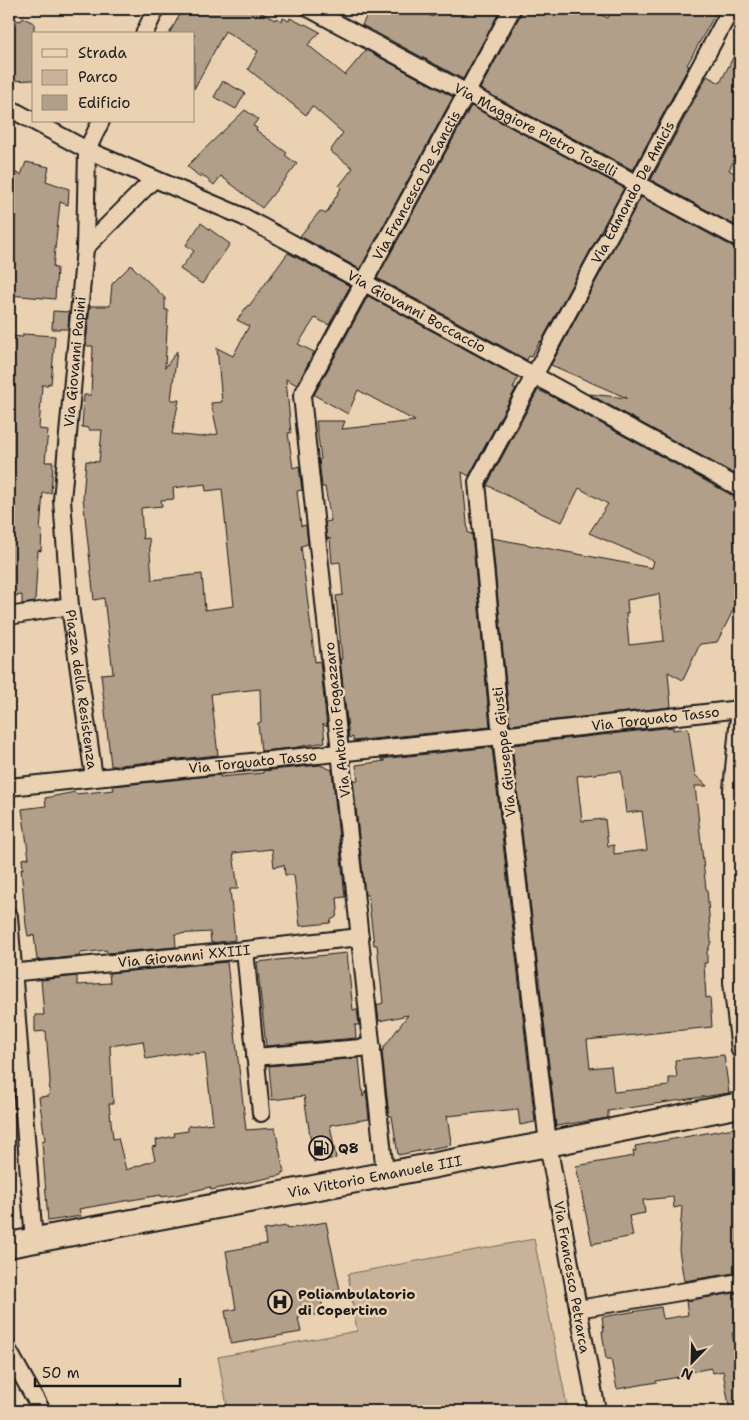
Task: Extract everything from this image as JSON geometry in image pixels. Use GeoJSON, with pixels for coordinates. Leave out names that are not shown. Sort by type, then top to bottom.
{"type":"FeatureCollection","features":[{"type":"Feature","properties":{"kind":"street"},"geometry":{"type":"LineString","coordinates":[[145,32],[156,9]]}},
{"type":"Feature","properties":{"kind":"street","name":"Via Maggiore Pietro Toselli"},"geometry":{"type":"LineString","coordinates":[[310,9],[334,15],[466,92],[740,239]]}},
{"type":"Feature","properties":{"kind":"street","name":"Via Francesco De Sanctis"},"geometry":{"type":"LineString","coordinates":[[364,282],[512,9]]}},
{"type":"Feature","properties":{"kind":"street","name":"Via Edmondo De Amicis"},"geometry":{"type":"LineString","coordinates":[[534,375],[731,9]]}},
{"type":"Feature","properties":{"kind":"street","name":"Via Giovanni Boccaccio"},"geometry":{"type":"LineString","coordinates":[[9,108],[32,120]]}},
{"type":"Feature","properties":{"kind":"street","name":"Via Giovanni Boccaccio"},"geometry":{"type":"LineString","coordinates":[[35,122],[87,150],[244,217],[740,488]]}},
{"type":"Feature","properties":{"kind":"street","name":"Via Giovanni Papini"},"geometry":{"type":"LineString","coordinates":[[70,606],[62,500],[85,248],[87,150],[101,122]]}},
{"type":"Feature","properties":{"kind":"street"},"geometry":{"type":"LineString","coordinates":[[85,248],[154,179]]}},
{"type":"Feature","properties":{"kind":"street","name":"Via Antonio Fogazzaro"},"geometry":{"type":"LineString","coordinates":[[364,282],[302,396],[385,1173]]}},
{"type":"Feature","properties":{"kind":"street","name":"Via Giuseppe Giusti"},"geometry":{"type":"LineString","coordinates":[[534,375],[476,482],[501,736],[548,1144]]}},
{"type":"Feature","properties":{"kind":"street","name":"Piazza della Resistenza"},"geometry":{"type":"LineString","coordinates":[[9,616],[70,606],[94,778],[9,787]]}},
{"type":"Feature","properties":{"kind":"street"},"geometry":{"type":"LineString","coordinates":[[740,708],[732,790],[732,982],[740,1050]]}},
{"type":"Feature","properties":{"kind":"street","name":"Via Torquato Tasso"},"geometry":{"type":"LineString","coordinates":[[94,778],[501,736],[740,708]]}},
{"type":"Feature","properties":{"kind":"street"},"geometry":{"type":"LineString","coordinates":[[9,916],[11,973],[34,1241]]}},
{"type":"Feature","properties":{"kind":"street","name":"Via Giovanni XXIII"},"geometry":{"type":"LineString","coordinates":[[11,973],[360,937]]}},
{"type":"Feature","properties":{"kind":"street"},"geometry":{"type":"LineString","coordinates":[[245,950],[260,1113]]}},
{"type":"Feature","properties":{"kind":"street"},"geometry":{"type":"LineString","coordinates":[[255,1057],[372,1047]]}},
{"type":"Feature","properties":{"kind":"street","name":"Via Vittorio Emanuele III"},"geometry":{"type":"LineString","coordinates":[[9,1246],[385,1173],[548,1144],[740,1105]]}},
{"type":"Feature","properties":{"kind":"street","name":"Via Francesco Petrarca"},"geometry":{"type":"LineString","coordinates":[[548,1144],[597,1411]]}},
{"type":"Feature","properties":{"kind":"street"},"geometry":{"type":"LineString","coordinates":[[578,1309],[740,1282]]}},
{"type":"Feature","properties":{"kind":"street"},"geometry":{"type":"LineString","coordinates":[[9,1352],[42,1411]]}},
{"type":"Feature","properties":{"kind":"green space"},"geometry":{"type":"Polygon","coordinates":[[[534,1239],[568,1411],[228,1411],[218,1357],[357,1331],[348,1274],[534,1239]]]}},
{"type":"Feature","properties":{"kind":"building"},"geometry":{"type":"Polygon","coordinates":[[[183,9],[254,9],[275,20],[276,18],[282,21],[283,18],[289,21],[290,18],[320,32],[308,45],[345,75],[366,50],[453,97],[360,269],[300,236],[320,211],[326,214],[341,188],[339,186],[353,168],[330,151],[343,133],[312,106],[306,115],[248,69],[258,51],[225,31],[195,87],[195,32],[170,32],[183,9]]]}},
{"type":"Feature","properties":{"kind":"building"},"geometry":{"type":"Polygon","coordinates":[[[370,9],[416,9],[433,17],[438,9],[501,9],[463,79],[362,25],[370,9]]]}},
{"type":"Feature","properties":{"kind":"building"},"geometry":{"type":"Polygon","coordinates":[[[522,9],[588,9],[608,18],[612,9],[718,9],[633,170],[480,89],[522,9]]]}},
{"type":"Feature","properties":{"kind":"building"},"geometry":{"type":"Polygon","coordinates":[[[9,16],[19,21],[23,18],[34,23],[34,32],[32,32],[32,80],[9,81],[9,16]]]}},
{"type":"Feature","properties":{"kind":"building"},"geometry":{"type":"Polygon","coordinates":[[[740,44],[740,149],[729,170],[740,176],[740,228],[651,180],[707,76],[720,83],[740,44]]]}},
{"type":"Feature","properties":{"kind":"building"},"geometry":{"type":"Polygon","coordinates":[[[223,81],[245,93],[236,109],[214,97],[223,81]]]}},
{"type":"Feature","properties":{"kind":"building"},"geometry":{"type":"Polygon","coordinates":[[[471,106],[624,188],[541,342],[527,360],[377,278],[471,106]]]}},
{"type":"Feature","properties":{"kind":"building"},"geometry":{"type":"Polygon","coordinates":[[[245,110],[258,119],[253,126],[257,128],[256,130],[287,153],[285,155],[297,164],[262,208],[221,176],[214,185],[201,174],[200,177],[187,166],[245,110]]]}},
{"type":"Feature","properties":{"kind":"building"},"geometry":{"type":"Polygon","coordinates":[[[26,162],[49,167],[46,181],[69,189],[68,205],[60,202],[53,268],[57,268],[55,299],[9,295],[9,170],[21,175],[26,162]]]}},
{"type":"Feature","properties":{"kind":"building"},"geometry":{"type":"Polygon","coordinates":[[[641,197],[740,249],[740,394],[732,411],[740,415],[740,477],[589,394],[627,398],[551,365],[641,197]]]}},
{"type":"Feature","properties":{"kind":"building"},"geometry":{"type":"Polygon","coordinates":[[[201,223],[230,244],[202,284],[180,269],[194,251],[186,245],[201,223]]]}},
{"type":"Feature","properties":{"kind":"building"},"geometry":{"type":"Polygon","coordinates":[[[288,253],[350,286],[329,325],[315,318],[298,344],[314,352],[297,385],[286,379],[291,433],[288,433],[293,468],[299,466],[302,490],[297,491],[301,526],[306,525],[308,544],[301,546],[315,662],[320,661],[327,727],[323,724],[325,742],[261,751],[258,723],[261,722],[260,689],[211,694],[218,755],[111,766],[101,674],[113,673],[104,598],[94,600],[83,497],[86,461],[99,462],[102,430],[89,430],[89,428],[82,427],[84,395],[91,395],[93,346],[87,346],[86,342],[90,306],[110,306],[112,284],[131,265],[165,298],[165,310],[168,310],[165,368],[177,351],[171,400],[179,400],[172,434],[201,437],[218,434],[211,403],[222,402],[217,348],[233,356],[249,326],[237,320],[288,253]],[[205,484],[173,488],[174,499],[161,500],[162,506],[141,508],[143,539],[149,538],[152,580],[202,574],[205,610],[234,606],[222,489],[206,491],[205,484]]]}},
{"type":"Feature","properties":{"kind":"building"},"geometry":{"type":"Polygon","coordinates":[[[368,296],[518,378],[513,388],[516,388],[469,476],[462,472],[468,533],[472,534],[490,727],[353,741],[353,737],[349,738],[340,659],[342,659],[336,596],[343,595],[340,562],[332,563],[330,538],[327,539],[325,522],[331,521],[325,487],[322,487],[319,460],[321,459],[316,421],[345,421],[342,429],[415,421],[358,390],[348,414],[314,395],[368,296]]]}},
{"type":"Feature","properties":{"kind":"building"},"geometry":{"type":"Polygon","coordinates":[[[53,311],[69,312],[68,329],[52,329],[53,311]]]}},
{"type":"Feature","properties":{"kind":"building"},"geometry":{"type":"Polygon","coordinates":[[[23,334],[55,336],[51,384],[42,385],[39,429],[48,430],[45,462],[53,462],[51,493],[43,493],[40,530],[42,530],[41,551],[38,550],[35,602],[22,604],[22,595],[9,597],[9,336],[23,337],[23,334]]]}},
{"type":"Feature","properties":{"kind":"building"},"geometry":{"type":"Polygon","coordinates":[[[538,390],[740,498],[740,597],[717,642],[700,644],[683,680],[668,672],[671,707],[510,725],[492,538],[652,568],[654,561],[589,533],[608,504],[579,488],[562,522],[487,485],[538,390]],[[659,594],[627,600],[628,613],[626,613],[629,645],[664,641],[659,594]]]}},
{"type":"Feature","properties":{"kind":"building"},"geometry":{"type":"Polygon","coordinates":[[[673,727],[673,730],[688,728],[695,775],[707,786],[695,786],[711,942],[707,952],[707,963],[704,963],[706,998],[710,997],[712,1027],[587,1040],[590,1068],[611,1066],[614,1092],[669,1086],[669,1078],[677,1078],[675,1060],[724,1055],[729,1093],[608,1111],[608,1118],[556,1126],[512,745],[673,727]],[[621,771],[577,776],[582,821],[605,819],[608,846],[614,845],[614,854],[647,850],[642,811],[626,813],[621,771]]]}},
{"type":"Feature","properties":{"kind":"building"},"geometry":{"type":"Polygon","coordinates":[[[492,747],[535,1122],[520,1125],[518,1109],[447,1116],[451,1145],[398,1155],[392,1116],[389,1116],[382,1052],[408,1015],[379,1021],[377,1005],[383,1003],[377,945],[374,945],[368,895],[365,895],[353,779],[358,781],[356,765],[385,761],[381,759],[492,747]]]}},
{"type":"Feature","properties":{"kind":"building"},"geometry":{"type":"Polygon","coordinates":[[[320,765],[332,770],[345,897],[337,898],[338,909],[336,917],[330,923],[300,926],[294,875],[285,875],[284,865],[274,867],[272,849],[233,853],[238,889],[230,889],[235,940],[211,943],[210,932],[175,934],[176,947],[107,953],[106,950],[80,953],[80,956],[37,960],[34,935],[28,936],[26,925],[21,868],[23,869],[22,859],[29,858],[22,809],[46,806],[45,798],[75,792],[76,794],[114,790],[113,786],[220,775],[220,777],[263,773],[263,771],[320,765]]]}},
{"type":"Feature","properties":{"kind":"building"},"geometry":{"type":"Polygon","coordinates":[[[347,953],[353,1010],[357,1009],[359,1025],[355,1025],[356,1038],[266,1046],[257,962],[347,953]]]}},
{"type":"Feature","properties":{"kind":"building"},"geometry":{"type":"Polygon","coordinates":[[[227,962],[246,1130],[275,1128],[284,1172],[282,1172],[282,1175],[211,1190],[210,1187],[176,1195],[161,1197],[161,1195],[79,1209],[81,1216],[48,1221],[42,1141],[45,1140],[39,1097],[49,1096],[50,1081],[46,1031],[35,1032],[35,1015],[44,1015],[41,980],[77,976],[77,985],[110,983],[109,973],[227,962]],[[143,1041],[110,1046],[113,1104],[109,1104],[113,1139],[118,1138],[126,1170],[155,1160],[152,1147],[157,1146],[156,1140],[175,1136],[174,1133],[188,1131],[188,1126],[213,1123],[205,1053],[187,1054],[187,1052],[146,1059],[143,1041]]]}},
{"type":"Feature","properties":{"kind":"building"},"geometry":{"type":"Polygon","coordinates":[[[359,1058],[363,1097],[366,1090],[369,1119],[330,1125],[336,1158],[314,1162],[304,1096],[272,1100],[269,1066],[359,1058]]]}},
{"type":"Feature","properties":{"kind":"building"},"geometry":{"type":"Polygon","coordinates":[[[734,1128],[735,1132],[737,1131],[740,1134],[740,1272],[684,1281],[679,1250],[682,1206],[674,1208],[673,1197],[643,1200],[645,1213],[629,1216],[633,1236],[592,1244],[576,1166],[634,1156],[635,1146],[734,1128]]]}},
{"type":"Feature","properties":{"kind":"building"},"geometry":{"type":"Polygon","coordinates":[[[326,1222],[340,1290],[320,1294],[324,1313],[298,1318],[301,1332],[231,1344],[225,1311],[236,1309],[226,1251],[266,1244],[264,1230],[286,1226],[287,1229],[326,1222]]]}},
{"type":"Feature","properties":{"kind":"building"},"geometry":{"type":"Polygon","coordinates":[[[740,1292],[740,1322],[738,1322],[738,1331],[732,1333],[738,1363],[740,1363],[740,1411],[730,1411],[723,1371],[713,1373],[711,1368],[680,1374],[679,1377],[657,1382],[617,1389],[611,1359],[606,1359],[602,1317],[661,1307],[663,1319],[688,1315],[686,1301],[740,1292]]]}},
{"type":"Feature","properties":{"kind":"place","name":"Q8"},"geometry":{"type":"Point","coordinates":[321,1148]}},
{"type":"Feature","properties":{"kind":"place","name":"Poliambulatorio di Copertino"},"geometry":{"type":"Point","coordinates":[280,1302]}}]}
